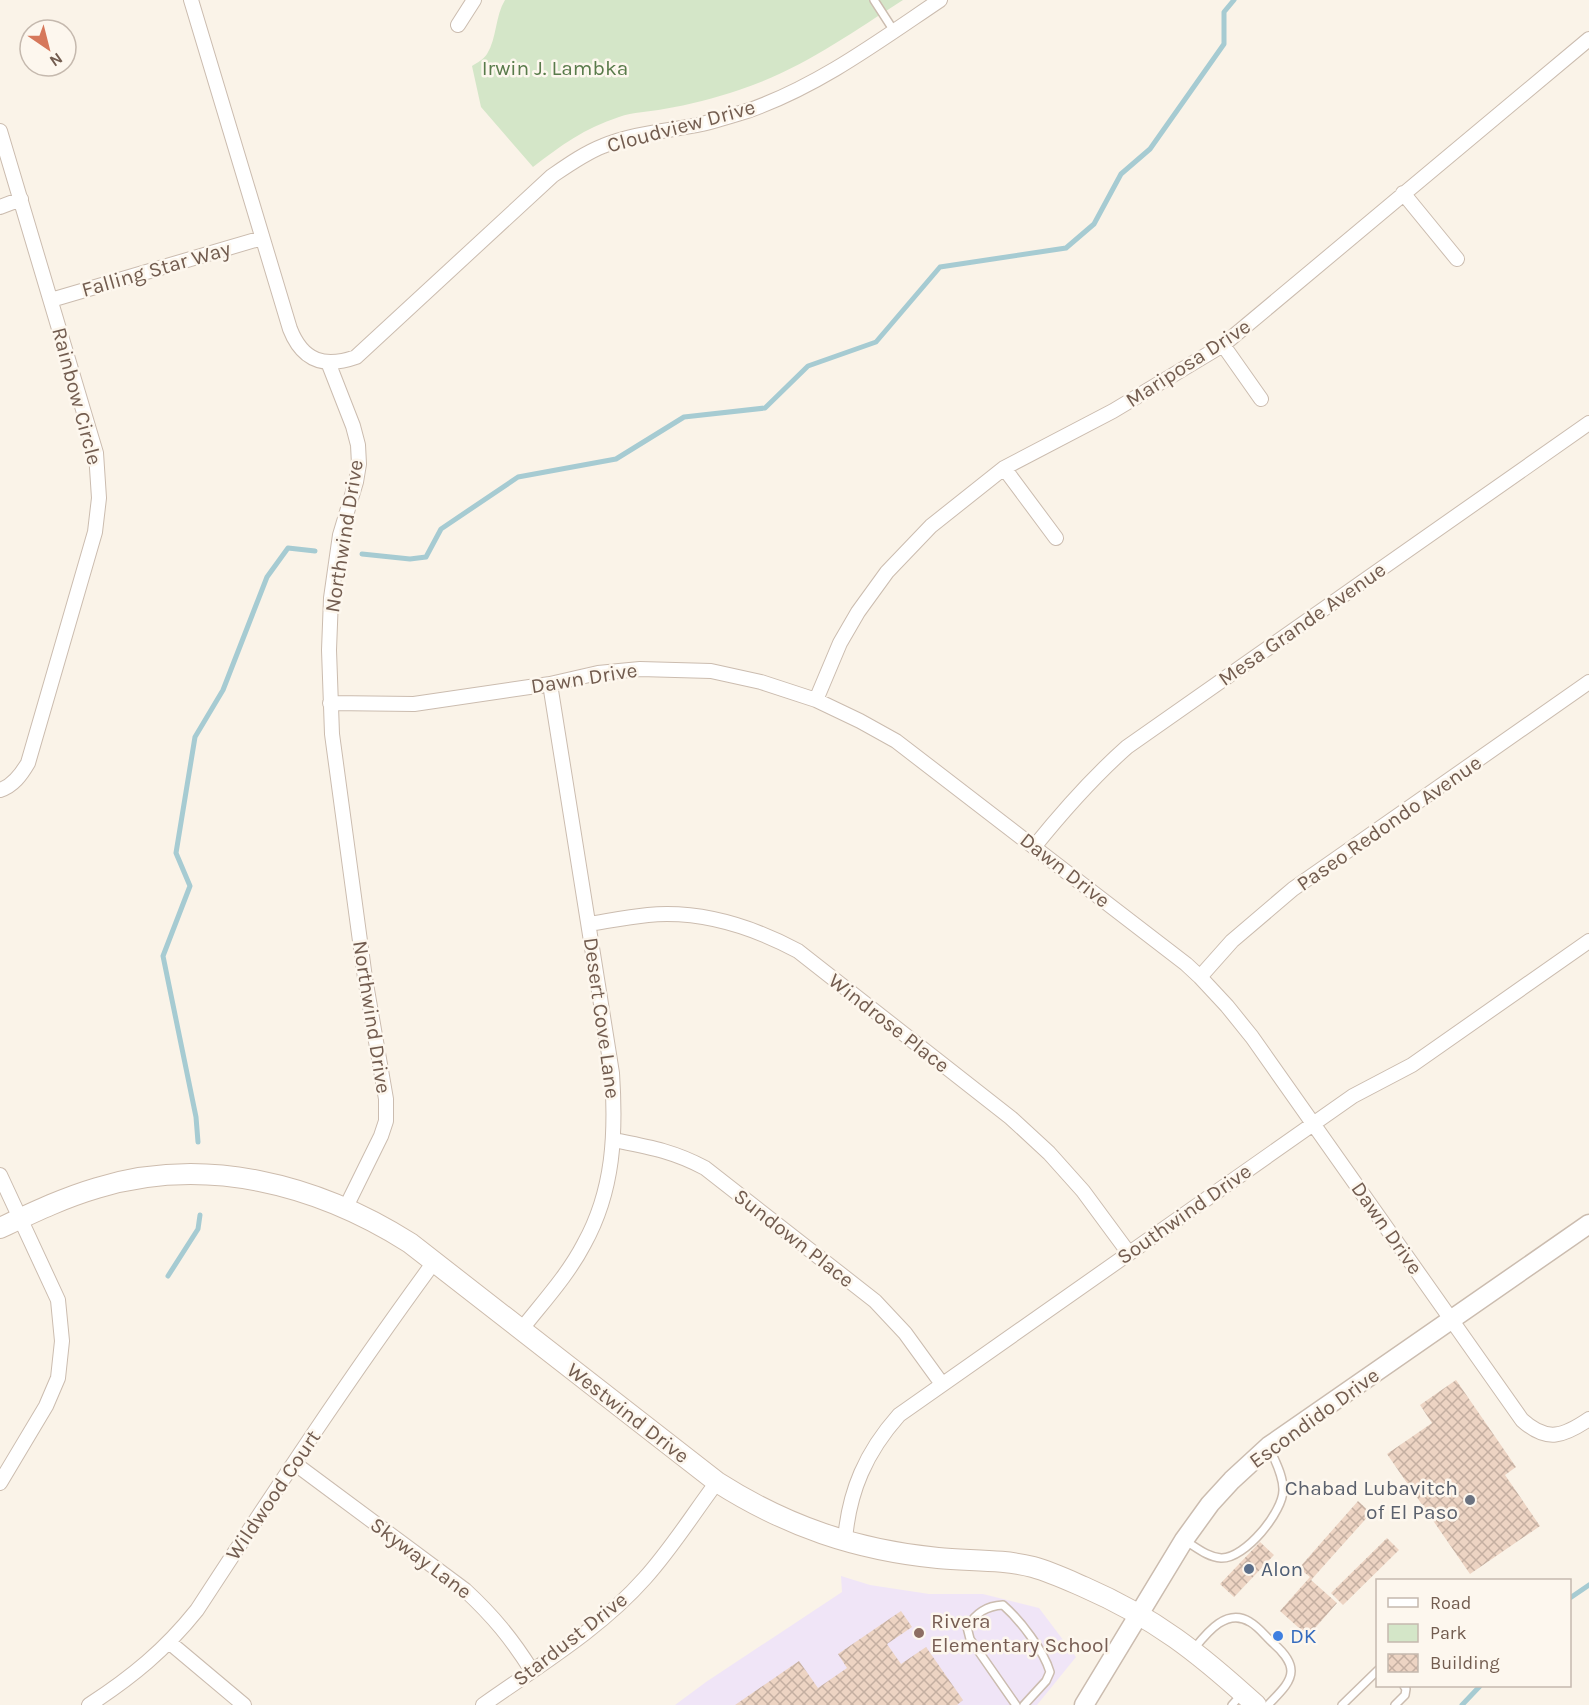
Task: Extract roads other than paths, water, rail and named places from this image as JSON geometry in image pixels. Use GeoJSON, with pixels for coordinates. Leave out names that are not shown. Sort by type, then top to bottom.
{"type":"FeatureCollection","features":[{"type":"Feature","properties":{"kind":"main road","name":"Westwind Drive"},"geometry":{"type":"LineString","coordinates":[[0,1228],[75,1195],[105,1185],[159,1175],[227,1175],[274,1183],[346,1207],[384,1227],[434,1262],[717,1482],[778,1517],[845,1540],[896,1552],[1033,1567],[1084,1587],[1139,1613],[1193,1650],[1243,1701]]}},
{"type":"Feature","properties":{"kind":"street"},"geometry":{"type":"LineString","coordinates":[[190,0],[294,341],[303,352],[315,359],[328,362]]}},
{"type":"Feature","properties":{"kind":"street"},"geometry":{"type":"LineString","coordinates":[[458,25],[474,0]]}},
{"type":"Feature","properties":{"kind":"street","name":"Cloudview Drive"},"geometry":{"type":"LineString","coordinates":[[328,362],[340,362],[356,357],[552,176],[574,160],[603,146],[634,137],[704,124],[751,110],[837,69],[940,0]]}},
{"type":"Feature","properties":{"kind":"street","name":"Mariposa Drive"},"geometry":{"type":"LineString","coordinates":[[816,700],[840,643],[858,612],[887,572],[931,526],[1004,468],[1113,411],[1223,345],[1588,41]]}},
{"type":"Feature","properties":{"kind":"street","name":"Rainbow Circle"},"geometry":{"type":"LineString","coordinates":[[0,131],[96,453],[99,498],[97,523],[28,763],[21,776],[0,790]]}},
{"type":"Feature","properties":{"kind":"street"},"geometry":{"type":"LineString","coordinates":[[1403,193],[1457,259]]}},
{"type":"Feature","properties":{"kind":"street"},"geometry":{"type":"LineString","coordinates":[[0,207],[21,199]]}},
{"type":"Feature","properties":{"kind":"street","name":"Falling Star Way"},"geometry":{"type":"LineString","coordinates":[[51,300],[262,238]]}},
{"type":"Feature","properties":{"kind":"street"},"geometry":{"type":"LineString","coordinates":[[1223,345],[1261,399]]}},
{"type":"Feature","properties":{"kind":"street","name":"Northwind Drive"},"geometry":{"type":"LineString","coordinates":[[328,362],[353,426],[358,445],[359,464],[340,535],[332,598],[329,650],[332,734],[365,978],[386,1099],[386,1121],[381,1136],[346,1207]]}},
{"type":"Feature","properties":{"kind":"street","name":"Mesa Grande Avenue"},"geometry":{"type":"LineString","coordinates":[[1034,847],[1090,781],[1127,747],[1589,423]]}},
{"type":"Feature","properties":{"kind":"street"},"geometry":{"type":"LineString","coordinates":[[1004,468],[1056,538]]}},
{"type":"Feature","properties":{"kind":"street","name":"Dawn Drive"},"geometry":{"type":"LineString","coordinates":[[330,703],[414,704],[550,684],[598,673],[640,669],[711,671],[751,680],[816,700],[896,741],[1200,977],[1227,1006],[1314,1123],[1522,1420],[1532,1429],[1544,1434],[1556,1435],[1573,1430],[1589,1419]]}},
{"type":"Feature","properties":{"kind":"street","name":"Paseo Redondo Avenue"},"geometry":{"type":"LineString","coordinates":[[1200,977],[1232,941],[1293,890],[1589,682]]}},
{"type":"Feature","properties":{"kind":"street","name":"Desert Cove Lane"},"geometry":{"type":"LineString","coordinates":[[521,1330],[570,1268],[585,1244],[610,1175],[614,1140],[612,1073],[550,684]]}},
{"type":"Feature","properties":{"kind":"street","name":"Windrose Place"},"geometry":{"type":"LineString","coordinates":[[589,924],[648,915],[676,914],[715,918],[773,938],[798,951],[1011,1118],[1083,1191],[1128,1252]]}},
{"type":"Feature","properties":{"kind":"street","name":"Southwind Drive"},"geometry":{"type":"LineString","coordinates":[[845,1540],[846,1518],[851,1496],[867,1458],[884,1432],[899,1415],[1353,1096],[1412,1065],[1589,941]]}},
{"type":"Feature","properties":{"kind":"street","name":"Sundown Place"},"geometry":{"type":"LineString","coordinates":[[614,1140],[665,1149],[684,1156],[705,1168],[875,1301],[905,1333],[942,1384]]}},
{"type":"Feature","properties":{"kind":"street"},"geometry":{"type":"LineString","coordinates":[[0,1175],[58,1300],[62,1341],[58,1378],[46,1406],[0,1483]]}},
{"type":"Feature","properties":{"kind":"street","name":"Escondido Drive"},"geometry":{"type":"LineString","coordinates":[[1084,1705],[1184,1540],[1210,1504],[1232,1480],[1269,1446],[1589,1224]]}},
{"type":"Feature","properties":{"kind":"street","name":"Wildwood Court"},"geometry":{"type":"LineString","coordinates":[[89,1705],[140,1669],[169,1642],[197,1610],[390,1320],[434,1262]]}},
{"type":"Feature","properties":{"kind":"street","name":"Skyway Lane"},"geometry":{"type":"LineString","coordinates":[[294,1463],[465,1590],[490,1613],[511,1638],[532,1671]]}},
{"type":"Feature","properties":{"kind":"street","name":"Stardust Drive"},"geometry":{"type":"LineString","coordinates":[[483,1705],[604,1618],[644,1579],[666,1553],[717,1482]]}},
{"type":"Feature","properties":{"kind":"street"},"geometry":{"type":"LineString","coordinates":[[169,1642],[244,1705]]}},
{"type":"Feature","properties":{"kind":"lane"},"geometry":{"type":"LineString","coordinates":[[874,0],[894,31]]}},
{"type":"Feature","properties":{"kind":"lane"},"geometry":{"type":"LineString","coordinates":[[1184,1540],[1209,1556],[1223,1558],[1236,1555],[1245,1549],[1272,1517],[1283,1496],[1282,1478],[1269,1446]]}},
{"type":"Feature","properties":{"kind":"lane"},"geometry":{"type":"LineString","coordinates":[[1016,1705],[970,1639],[967,1627],[974,1617],[990,1606],[1004,1605],[1014,1614],[1047,1662],[1050,1672],[1046,1681],[1024,1705]]}},
{"type":"Feature","properties":{"kind":"lane"},"geometry":{"type":"LineString","coordinates":[[1193,1650],[1211,1629],[1221,1622],[1240,1618],[1250,1622],[1281,1650],[1290,1666],[1289,1678],[1268,1705]]}},
{"type":"Feature","properties":{"kind":"lane"},"geometry":{"type":"LineString","coordinates":[[1342,1705],[1376,1671]]}},
{"type":"Feature","properties":{"kind":"lane"},"geometry":{"type":"LineString","coordinates":[[1395,1705],[1405,1695],[1405,1687]]}},
{"type":"Feature","properties":{"kind":"waterway"},"geometry":{"type":"LineString","coordinates":[[362,554],[410,559],[426,557],[441,529],[518,477],[616,459],[684,417],[765,408],[808,366],[876,342],[940,267],[1066,248],[1094,224],[1121,174],[1150,149],[1224,44],[1224,12],[1234,0]]}},
{"type":"Feature","properties":{"kind":"waterway"},"geometry":{"type":"LineString","coordinates":[[198,1142],[196,1117],[163,956],[190,886],[176,853],[195,737],[223,690],[267,577],[288,548],[315,551]]}},
{"type":"Feature","properties":{"kind":"waterway"},"geometry":{"type":"LineString","coordinates":[[168,1276],[198,1229],[200,1215]]}},
{"type":"Feature","properties":{"kind":"waterway"},"geometry":{"type":"LineString","coordinates":[[1571,1597],[1589,1585]]}},
{"type":"Feature","properties":{"kind":"waterway"},"geometry":{"type":"LineString","coordinates":[[1462,1705],[1479,1687]]}},
{"type":"Feature","properties":{"kind":"place","name":"Chabad Lubavitch of El Paso"},"geometry":{"type":"Point","coordinates":[1470,1500]}},
{"type":"Feature","properties":{"kind":"place","name":"Alon"},"geometry":{"type":"Point","coordinates":[1249,1569]}},
{"type":"Feature","properties":{"kind":"place","name":"Rivera Elementary School"},"geometry":{"type":"Point","coordinates":[919,1633]}},
{"type":"Feature","properties":{"kind":"place","name":"DK"},"geometry":{"type":"Point","coordinates":[1278,1636]}},
{"type":"Feature","properties":{"kind":"park label","name":"Irwin J. Lambka"},"geometry":{"type":"Point","coordinates":[555,68]}}]}
